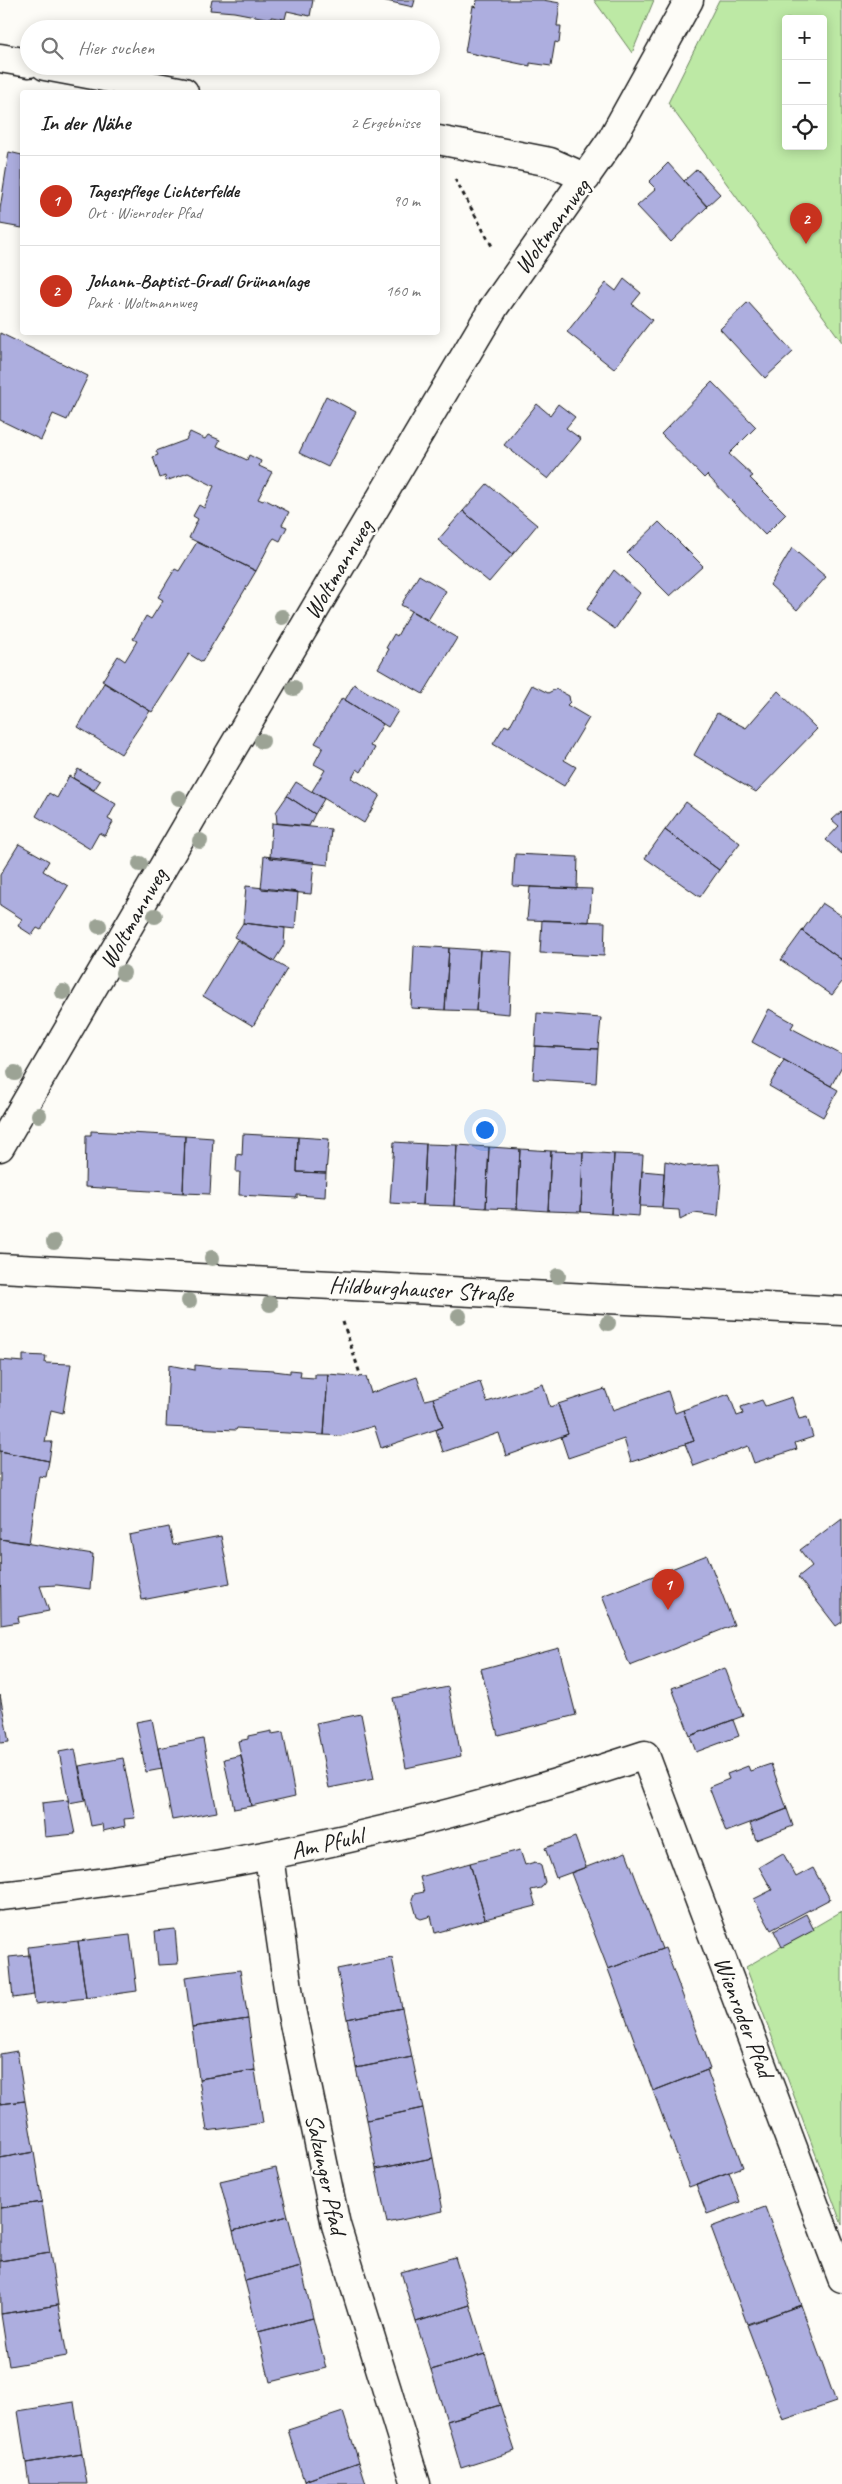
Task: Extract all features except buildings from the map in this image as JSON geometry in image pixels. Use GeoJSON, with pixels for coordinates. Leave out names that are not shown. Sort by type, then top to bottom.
{"type":"FeatureCollection","features":[{"type":"Feature","properties":{"kind":"street","name":"Woltmannweg"},"geometry":{"type":"LineString","coordinates":[[0,1147],[222,766],[494,307],[612,139],[689,0]]}},
{"type":"Feature","properties":{"kind":"street"},"geometry":{"type":"LineString","coordinates":[[0,58],[20,61]]}},
{"type":"Feature","properties":{"kind":"street"},"geometry":{"type":"LineString","coordinates":[[93,75],[173,90]]}},
{"type":"Feature","properties":{"kind":"street"},"geometry":{"type":"LineString","coordinates":[[440,140],[550,162],[586,178]]}},
{"type":"Feature","properties":{"kind":"street","name":"Hildburghauser Straße"},"geometry":{"type":"LineString","coordinates":[[0,1268],[842,1311]]}},
{"type":"Feature","properties":{"kind":"street","name":"Am Pfuhl"},"geometry":{"type":"LineString","coordinates":[[0,1896],[159,1875],[269,1856],[390,1829],[529,1792],[645,1755]]}},
{"type":"Feature","properties":{"kind":"street","name":"Wienroder Pfad"},"geometry":{"type":"LineString","coordinates":[[645,1755],[842,2278]]}},
{"type":"Feature","properties":{"kind":"street","name":"Salzunger Pfad"},"geometry":{"type":"LineString","coordinates":[[269,1856],[291,2009],[336,2225],[416,2484]]}},
{"type":"Feature","properties":{"kind":"path"},"geometry":{"type":"LineString","coordinates":[[452,174],[496,254]]}},
{"type":"Feature","properties":{"kind":"path"},"geometry":{"type":"LineString","coordinates":[[343,1322],[361,1377]]}},
{"type":"Feature","properties":{"kind":"green space"},"geometry":{"type":"Polygon","coordinates":[[[594,0],[654,0],[632,53],[594,0]]]}},
{"type":"Feature","properties":{"kind":"green space"},"geometry":{"type":"Polygon","coordinates":[[[719,0],[842,0],[842,342],[668,103],[719,0]]]}},
{"type":"Feature","properties":{"kind":"green space"},"geometry":{"type":"Polygon","coordinates":[[[842,1911],[842,2225],[746,1967],[842,1911]]]}},
{"type":"Feature","properties":{"kind":"place","name":"Johann-Baptist-Gradl Grünanlage"},"geometry":{"type":"Point","coordinates":[806,244]}},
{"type":"Feature","properties":{"kind":"place","name":"Tagespflege Lichterfelde"},"geometry":{"type":"Point","coordinates":[668,1610]}}]}
